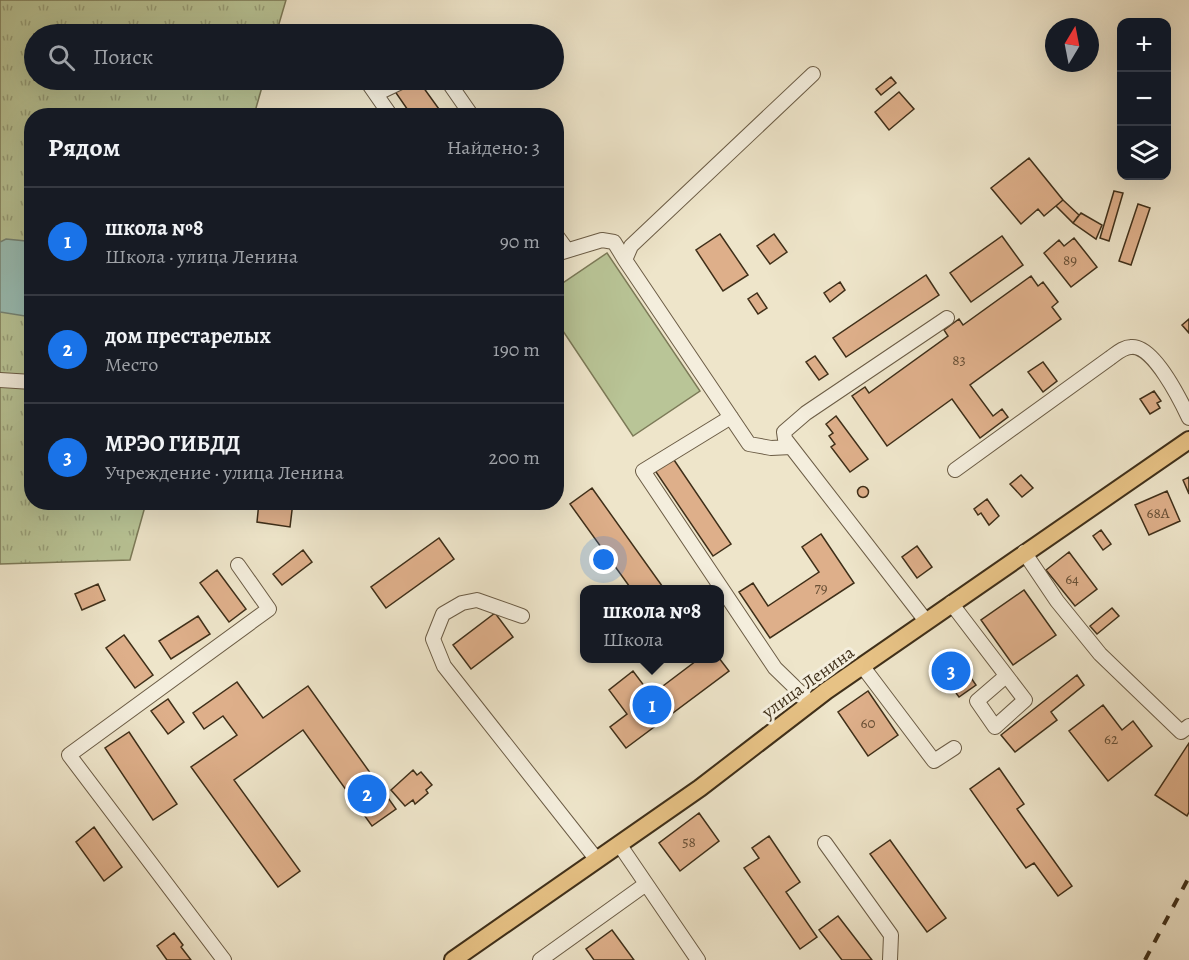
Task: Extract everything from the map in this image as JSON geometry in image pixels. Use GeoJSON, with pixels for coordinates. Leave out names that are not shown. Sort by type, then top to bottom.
{"type":"FeatureCollection","features":[{"type":"Feature","properties":{"kind":"main road","name":"улица Ленина"},"geometry":{"type":"LineString","coordinates":[[453,960],[700,788],[811,703],[951,603],[1189,440]]}},
{"type":"Feature","properties":{"kind":"lane"},"geometry":{"type":"LineString","coordinates":[[626,260],[631,246],[813,74]]}},
{"type":"Feature","properties":{"kind":"lane"},"geometry":{"type":"LineString","coordinates":[[373,90],[386,108]]}},
{"type":"Feature","properties":{"kind":"lane"},"geometry":{"type":"LineString","coordinates":[[376,94],[384,90]]}},
{"type":"Feature","properties":{"kind":"lane"},"geometry":{"type":"LineString","coordinates":[[454,90],[466,108]]}},
{"type":"Feature","properties":{"kind":"lane"},"geometry":{"type":"LineString","coordinates":[[564,251],[602,240],[614,242],[749,444],[771,448],[791,447]]}},
{"type":"Feature","properties":{"kind":"lane"},"geometry":{"type":"LineString","coordinates":[[926,621],[791,447],[785,439],[784,432],[806,412],[947,318]]}},
{"type":"Feature","properties":{"kind":"lane"},"geometry":{"type":"LineString","coordinates":[[955,470],[1110,358],[1130,347],[1137,347],[1152,359],[1173,386],[1189,418]]}},
{"type":"Feature","properties":{"kind":"lane"},"geometry":{"type":"LineString","coordinates":[[0,380],[24,382]]}},
{"type":"Feature","properties":{"kind":"lane"},"geometry":{"type":"LineString","coordinates":[[719,585],[643,471],[731,417]]}},
{"type":"Feature","properties":{"kind":"lane"},"geometry":{"type":"LineString","coordinates":[[1024,552],[1057,601],[1100,654],[1181,732],[1189,726]]}},
{"type":"Feature","properties":{"kind":"lane"},"geometry":{"type":"LineString","coordinates":[[225,960],[69,755],[269,609],[238,565]]}},
{"type":"Feature","properties":{"kind":"lane"},"geometry":{"type":"LineString","coordinates":[[724,592],[775,668],[811,703]]}},
{"type":"Feature","properties":{"kind":"lane"},"geometry":{"type":"LineString","coordinates":[[522,616],[477,600],[462,603],[442,614],[433,639],[444,666],[597,860]]}},
{"type":"Feature","properties":{"kind":"lane"},"geometry":{"type":"LineString","coordinates":[[951,603],[1006,676]]}},
{"type":"Feature","properties":{"kind":"lane"},"geometry":{"type":"LineString","coordinates":[[862,667],[934,762],[954,748]]}},
{"type":"Feature","properties":{"kind":"lane"},"geometry":{"type":"LineString","coordinates":[[825,843],[891,935],[890,960]]}},
{"type":"Feature","properties":{"kind":"lane"},"geometry":{"type":"LineString","coordinates":[[619,844],[699,960]]}},
{"type":"Feature","properties":{"kind":"lane"},"geometry":{"type":"LineString","coordinates":[[540,960],[646,884]]}},
{"type":"Feature","properties":{"kind":"green space"},"geometry":{"type":"Polygon","coordinates":[[[0,0],[286,0],[279,24],[24,24],[24,90],[261,90],[256,108],[24,108],[24,510],[144,510],[130,560],[0,564],[0,0]]]}},
{"type":"Feature","properties":{"kind":"green space"},"geometry":{"type":"Polygon","coordinates":[[[607,253],[700,391],[633,436],[564,332],[564,282],[607,253]]]}},
{"type":"Feature","properties":{"kind":"water"},"geometry":{"type":"Polygon","coordinates":[[[6,239],[24,241],[24,316],[0,312],[0,242],[6,239]]]}},
{"type":"Feature","properties":{"kind":"building"},"geometry":{"type":"Polygon","coordinates":[[[891,77],[896,83],[881,95],[876,89],[891,77]]]}},
{"type":"Feature","properties":{"kind":"building"},"geometry":{"type":"Polygon","coordinates":[[[394,90],[425,90],[438,108],[406,108],[394,90]]]}},
{"type":"Feature","properties":{"kind":"building"},"geometry":{"type":"Polygon","coordinates":[[[899,92],[914,109],[889,130],[875,112],[899,92]]]}},
{"type":"Feature","properties":{"kind":"building"},"geometry":{"type":"Polygon","coordinates":[[[1029,158],[1063,200],[1044,216],[1038,209],[1021,224],[991,188],[1029,158]]]}},
{"type":"Feature","properties":{"kind":"building"},"geometry":{"type":"Polygon","coordinates":[[[1114,191],[1123,193],[1109,241],[1100,238],[1114,191]]]}},
{"type":"Feature","properties":{"kind":"building"},"geometry":{"type":"Polygon","coordinates":[[[1063,200],[1079,215],[1073,223],[1056,206],[1063,200]]]}},
{"type":"Feature","properties":{"kind":"building"},"geometry":{"type":"Polygon","coordinates":[[[1138,204],[1150,208],[1131,265],[1119,261],[1138,204]]]}},
{"type":"Feature","properties":{"kind":"building"},"geometry":{"type":"Polygon","coordinates":[[[1081,213],[1102,225],[1096,239],[1073,223],[1081,213]]]}},
{"type":"Feature","properties":{"kind":"building"},"geometry":{"type":"Polygon","coordinates":[[[720,234],[748,275],[723,291],[696,250],[720,234]]]}},
{"type":"Feature","properties":{"kind":"building"},"geometry":{"type":"Polygon","coordinates":[[[774,234],[787,252],[770,264],[757,246],[774,234]]]}},
{"type":"Feature","properties":{"kind":"building"},"geometry":{"type":"Polygon","coordinates":[[[1002,236],[1023,265],[971,302],[950,273],[1002,236]]]}},
{"type":"Feature","properties":{"kind":"building"},"geometry":{"type":"Polygon","coordinates":[[[1074,238],[1097,267],[1071,287],[1044,253],[1059,240],[1064,246],[1074,238]]]}},
{"type":"Feature","properties":{"kind":"building"},"geometry":{"type":"Polygon","coordinates":[[[926,275],[939,295],[846,357],[833,338],[926,275]]]}},
{"type":"Feature","properties":{"kind":"building"},"geometry":{"type":"Polygon","coordinates":[[[1031,276],[1038,286],[1043,282],[1058,302],[1052,307],[1061,319],[970,385],[993,416],[1002,409],[1008,417],[980,438],[952,399],[887,446],[852,396],[865,387],[869,393],[948,336],[944,330],[959,319],[963,325],[1031,276]]]}},
{"type":"Feature","properties":{"kind":"building"},"geometry":{"type":"Polygon","coordinates":[[[840,282],[845,290],[830,302],[824,293],[840,282]]]}},
{"type":"Feature","properties":{"kind":"building"},"geometry":{"type":"Polygon","coordinates":[[[757,293],[767,308],[758,314],[748,299],[757,293]]]}},
{"type":"Feature","properties":{"kind":"building"},"geometry":{"type":"Polygon","coordinates":[[[1189,319],[1189,333],[1182,325],[1189,319]]]}},
{"type":"Feature","properties":{"kind":"building"},"geometry":{"type":"Polygon","coordinates":[[[815,356],[828,374],[819,380],[806,362],[815,356]]]}},
{"type":"Feature","properties":{"kind":"building"},"geometry":{"type":"Polygon","coordinates":[[[1043,362],[1057,381],[1043,392],[1028,372],[1043,362]]]}},
{"type":"Feature","properties":{"kind":"building"},"geometry":{"type":"Polygon","coordinates":[[[1154,391],[1161,401],[1157,403],[1160,408],[1150,414],[1140,399],[1154,391]]]}},
{"type":"Feature","properties":{"kind":"building"},"geometry":{"type":"Polygon","coordinates":[[[836,416],[868,459],[850,472],[831,447],[835,444],[829,436],[833,433],[826,424],[836,416]]]}},
{"type":"Feature","properties":{"kind":"building"},"geometry":{"type":"Polygon","coordinates":[[[672,457],[731,544],[713,556],[654,469],[672,457]]]}},
{"type":"Feature","properties":{"kind":"building"},"geometry":{"type":"Polygon","coordinates":[[[1021,475],[1033,488],[1022,497],[1010,484],[1021,475]]]}},
{"type":"Feature","properties":{"kind":"building"},"geometry":{"type":"Polygon","coordinates":[[[1189,477],[1189,494],[1183,480],[1189,477]]]}},
{"type":"Feature","properties":{"kind":"building"},"geometry":{"type":"Polygon","coordinates":[[[863,487],[867,488],[867,496],[863,497],[859,496],[858,492],[859,488],[863,487]]]}},
{"type":"Feature","properties":{"kind":"building"},"geometry":{"type":"Polygon","coordinates":[[[592,488],[661,585],[628,585],[570,504],[592,488]]]}},
{"type":"Feature","properties":{"kind":"building"},"geometry":{"type":"Polygon","coordinates":[[[1167,491],[1180,521],[1149,535],[1135,505],[1167,491]]]}},
{"type":"Feature","properties":{"kind":"building"},"geometry":{"type":"Polygon","coordinates":[[[987,499],[999,516],[989,525],[981,513],[978,515],[974,509],[987,499]]]}},
{"type":"Feature","properties":{"kind":"building"},"geometry":{"type":"Polygon","coordinates":[[[258,510],[292,510],[290,527],[257,522],[258,510]]]}},
{"type":"Feature","properties":{"kind":"building"},"geometry":{"type":"Polygon","coordinates":[[[1101,530],[1111,544],[1103,550],[1093,536],[1101,530]]]}},
{"type":"Feature","properties":{"kind":"building"},"geometry":{"type":"Polygon","coordinates":[[[821,534],[854,583],[770,638],[739,592],[753,583],[768,606],[819,572],[802,547],[821,534]]]}},
{"type":"Feature","properties":{"kind":"building"},"geometry":{"type":"Polygon","coordinates":[[[439,538],[454,559],[386,608],[371,587],[439,538]]]}},
{"type":"Feature","properties":{"kind":"building"},"geometry":{"type":"Polygon","coordinates":[[[917,546],[932,567],[917,578],[902,557],[917,546]]]}},
{"type":"Feature","properties":{"kind":"building"},"geometry":{"type":"Polygon","coordinates":[[[303,550],[312,562],[282,585],[273,574],[303,550]]]}},
{"type":"Feature","properties":{"kind":"building"},"geometry":{"type":"Polygon","coordinates":[[[1069,552],[1097,589],[1075,606],[1046,570],[1069,552]]]}},
{"type":"Feature","properties":{"kind":"building"},"geometry":{"type":"Polygon","coordinates":[[[217,570],[246,609],[229,622],[200,583],[217,570]]]}},
{"type":"Feature","properties":{"kind":"building"},"geometry":{"type":"Polygon","coordinates":[[[98,584],[105,600],[82,610],[75,594],[98,584]]]}},
{"type":"Feature","properties":{"kind":"building"},"geometry":{"type":"Polygon","coordinates":[[[1024,590],[1056,635],[1013,665],[981,620],[1024,590]]]}},
{"type":"Feature","properties":{"kind":"building"},"geometry":{"type":"Polygon","coordinates":[[[1112,608],[1119,616],[1097,634],[1090,626],[1112,608]]]}},
{"type":"Feature","properties":{"kind":"building"},"geometry":{"type":"Polygon","coordinates":[[[495,613],[513,637],[471,669],[453,645],[495,613]]]}},
{"type":"Feature","properties":{"kind":"building"},"geometry":{"type":"Polygon","coordinates":[[[198,616],[210,634],[171,659],[159,641],[198,616]]]}},
{"type":"Feature","properties":{"kind":"building"},"geometry":{"type":"Polygon","coordinates":[[[124,635],[153,675],[135,688],[106,648],[124,635]]]}},
{"type":"Feature","properties":{"kind":"building"},"geometry":{"type":"Polygon","coordinates":[[[953,652],[976,685],[959,697],[935,665],[953,652]]]}},
{"type":"Feature","properties":{"kind":"building"},"geometry":{"type":"Polygon","coordinates":[[[693,663],[723,663],[729,671],[626,748],[610,727],[627,714],[609,690],[633,671],[651,695],[693,663]]]}},
{"type":"Feature","properties":{"kind":"building"},"geometry":{"type":"Polygon","coordinates":[[[1077,675],[1084,685],[1051,712],[1057,720],[1015,752],[1001,735],[1077,675]]]}},
{"type":"Feature","properties":{"kind":"building"},"geometry":{"type":"Polygon","coordinates":[[[237,682],[263,718],[308,686],[396,809],[372,826],[303,730],[234,780],[300,871],[278,887],[191,767],[237,735],[223,716],[204,729],[193,713],[237,682]]]}},
{"type":"Feature","properties":{"kind":"building"},"geometry":{"type":"Polygon","coordinates":[[[868,691],[898,735],[868,756],[838,712],[868,691]]]}},
{"type":"Feature","properties":{"kind":"building"},"geometry":{"type":"Polygon","coordinates":[[[168,699],[184,722],[168,734],[151,711],[168,699]]]}},
{"type":"Feature","properties":{"kind":"building"},"geometry":{"type":"Polygon","coordinates":[[[1103,705],[1122,730],[1133,721],[1152,746],[1108,781],[1069,731],[1103,705]]]}},
{"type":"Feature","properties":{"kind":"building"},"geometry":{"type":"Polygon","coordinates":[[[129,732],[177,804],[153,820],[105,748],[129,732]]]}},
{"type":"Feature","properties":{"kind":"building"},"geometry":{"type":"Polygon","coordinates":[[[1189,743],[1189,812],[1187,816],[1155,795],[1189,743]]]}},
{"type":"Feature","properties":{"kind":"building"},"geometry":{"type":"Polygon","coordinates":[[[999,768],[1024,804],[1017,809],[1072,886],[1058,896],[1034,863],[1026,868],[970,789],[999,768]]]}},
{"type":"Feature","properties":{"kind":"building"},"geometry":{"type":"Polygon","coordinates":[[[413,770],[417,775],[421,772],[432,785],[426,790],[428,793],[415,804],[413,800],[405,806],[391,790],[413,770]]]}},
{"type":"Feature","properties":{"kind":"building"},"geometry":{"type":"Polygon","coordinates":[[[699,813],[719,841],[680,871],[659,843],[699,813]]]}},
{"type":"Feature","properties":{"kind":"building"},"geometry":{"type":"Polygon","coordinates":[[[94,827],[122,867],[104,881],[76,842],[94,827]]]}},
{"type":"Feature","properties":{"kind":"building"},"geometry":{"type":"Polygon","coordinates":[[[769,836],[800,882],[786,892],[817,937],[800,949],[744,868],[759,858],[752,848],[769,836]]]}},
{"type":"Feature","properties":{"kind":"building"},"geometry":{"type":"Polygon","coordinates":[[[890,840],[946,918],[927,932],[870,854],[890,840]]]}},
{"type":"Feature","properties":{"kind":"building"},"geometry":{"type":"Polygon","coordinates":[[[838,916],[872,960],[842,960],[819,930],[838,916]]]}},
{"type":"Feature","properties":{"kind":"building"},"geometry":{"type":"Polygon","coordinates":[[[612,930],[634,960],[594,960],[586,949],[612,930]]]}},
{"type":"Feature","properties":{"kind":"building"},"geometry":{"type":"Polygon","coordinates":[[[174,933],[191,960],[167,960],[157,946],[174,933]]]}},
{"type":"Feature","properties":{"kind":"railway"},"geometry":{"type":"LineString","coordinates":[[1145,960],[1189,877]]}},
{"type":"Feature","properties":{"kind":"place","name":"МРЭО ГИБДД"},"geometry":{"type":"Point","coordinates":[951,671]}},
{"type":"Feature","properties":{"kind":"place","name":"школа №8"},"geometry":{"type":"Point","coordinates":[652,705]}},
{"type":"Feature","properties":{"kind":"place","name":"дом престарелых"},"geometry":{"type":"Point","coordinates":[367,794]}}]}
